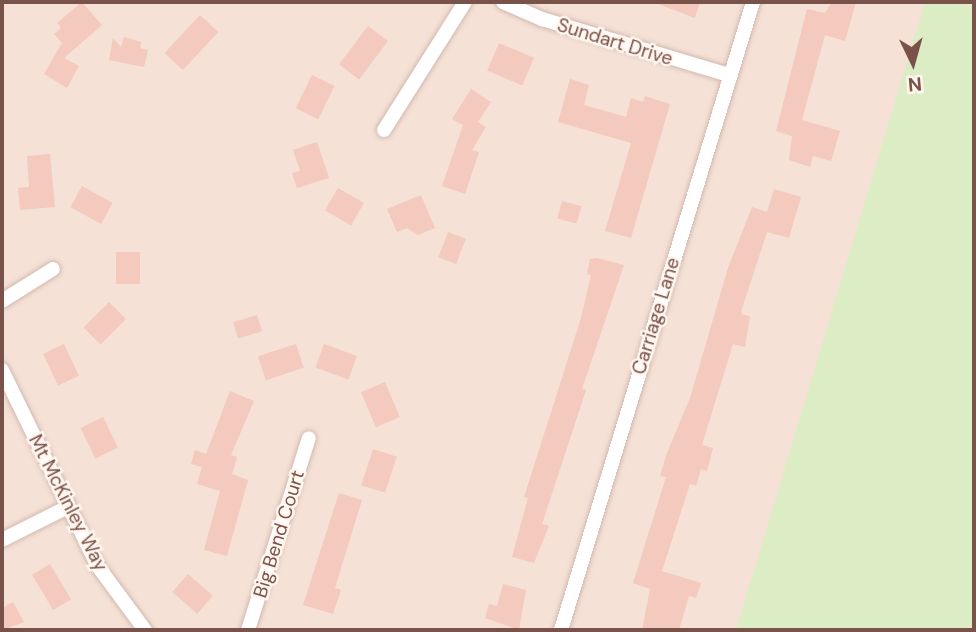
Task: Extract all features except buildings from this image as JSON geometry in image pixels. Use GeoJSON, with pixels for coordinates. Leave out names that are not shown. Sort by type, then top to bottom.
{"type":"FeatureCollection","features":[{"type":"Feature","properties":{"kind":"street"},"geometry":{"type":"LineString","coordinates":[[384,130],[465,2]]}},
{"type":"Feature","properties":{"kind":"street","name":"Sundart Drive"},"geometry":{"type":"LineString","coordinates":[[503,2],[542,19],[729,75]]}},
{"type":"Feature","properties":{"kind":"street","name":"Carriage Lane"},"geometry":{"type":"LineString","coordinates":[[561,630],[753,2]]}},
{"type":"Feature","properties":{"kind":"street"},"geometry":{"type":"LineString","coordinates":[[2,300],[53,269]]}},
{"type":"Feature","properties":{"kind":"street","name":"Mt McKinley Way"},"geometry":{"type":"LineString","coordinates":[[2,370],[68,507],[111,586],[145,630]]}},
{"type":"Feature","properties":{"kind":"street","name":"Big Bend Court"},"geometry":{"type":"LineString","coordinates":[[248,630],[309,438]]}},
{"type":"Feature","properties":{"kind":"street"},"geometry":{"type":"LineString","coordinates":[[2,540],[68,507]]}},
{"type":"Feature","properties":{"kind":"shaded area"},"geometry":{"type":"Polygon","coordinates":[[[2,2],[974,2],[974,630],[2,630],[2,2]]]}},
{"type":"Feature","properties":{"kind":"green space"},"geometry":{"type":"Polygon","coordinates":[[[925,2],[974,2],[974,630],[736,630],[925,2]]]}}]}
